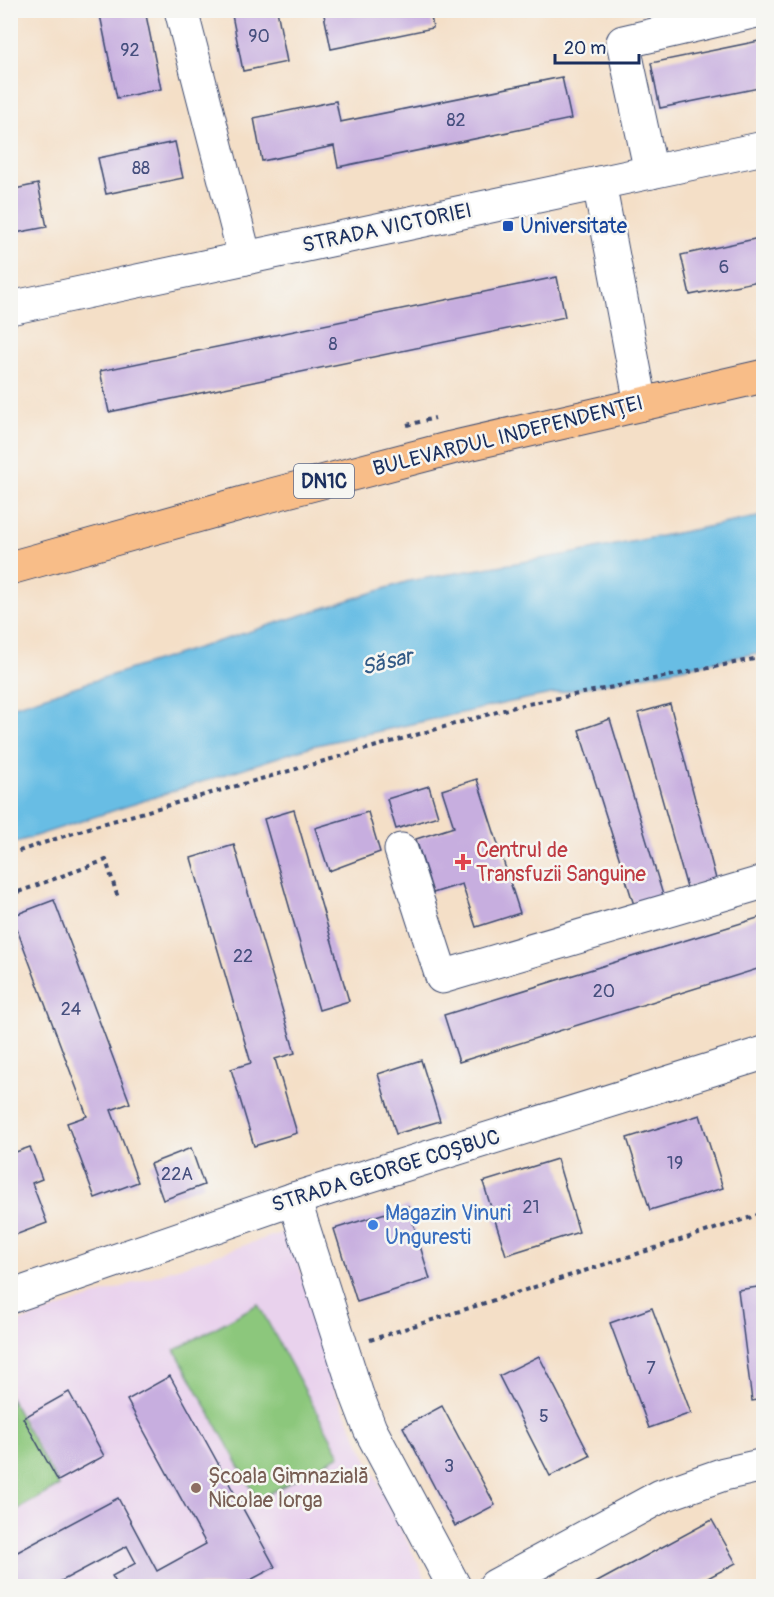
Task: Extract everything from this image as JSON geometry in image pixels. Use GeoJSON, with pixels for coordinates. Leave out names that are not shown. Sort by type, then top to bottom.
{"type":"FeatureCollection","features":[{"type":"Feature","properties":{"kind":"main road","name":"BULEVARDUL INDEPENDENȚEI"},"geometry":{"type":"LineString","coordinates":[[10,568],[451,448],[764,376]]}},
{"type":"Feature","properties":{"kind":"street"},"geometry":{"type":"LineString","coordinates":[[181,10],[245,258]]}},
{"type":"Feature","properties":{"kind":"street"},"geometry":{"type":"LineString","coordinates":[[651,172],[623,42],[761,10]]}},
{"type":"Feature","properties":{"kind":"street","name":"STRADA VICTORIEI"},"geometry":{"type":"LineString","coordinates":[[10,308],[764,148]]}},
{"type":"Feature","properties":{"kind":"street"},"geometry":{"type":"LineString","coordinates":[[599,183],[641,404]]}},
{"type":"Feature","properties":{"kind":"street"},"geometry":{"type":"LineString","coordinates":[[401,850],[442,977],[764,882]]}},
{"type":"Feature","properties":{"kind":"street","name":"STRADA GEORGE COȘBUC"},"geometry":{"type":"LineString","coordinates":[[10,1297],[294,1199],[764,1053]]}},
{"type":"Feature","properties":{"kind":"street"},"geometry":{"type":"LineString","coordinates":[[294,1199],[370,1429],[454,1587]]}},
{"type":"Feature","properties":{"kind":"street"},"geometry":{"type":"LineString","coordinates":[[495,1587],[534,1577],[661,1496],[724,1473],[764,1465]]}},
{"type":"Feature","properties":{"kind":"path"},"geometry":{"type":"LineString","coordinates":[[10,854],[96,826],[518,706],[764,657]]}},
{"type":"Feature","properties":{"kind":"path"},"geometry":{"type":"LineString","coordinates":[[10,895],[106,860],[118,898]]}},
{"type":"Feature","properties":{"kind":"path"},"geometry":{"type":"LineString","coordinates":[[342,1350],[764,1213]]}},
{"type":"Feature","properties":{"kind":"shaded area","name":"Școala Gimnazială Nicolae Iorga"},"geometry":{"type":"Polygon","coordinates":[[[289,1230],[336,1394],[427,1582],[419,1586],[11,1586],[10,1325],[289,1230]]]}},
{"type":"Feature","properties":{"kind":"green space"},"geometry":{"type":"Polygon","coordinates":[[[258,1304],[340,1455],[258,1500],[175,1350],[258,1304]]]}},
{"type":"Feature","properties":{"kind":"green space"},"geometry":{"type":"Polygon","coordinates":[[[10,1398],[59,1486],[11,1513],[10,1513],[10,1398]]]}},
{"type":"Feature","properties":{"kind":"water","name":"Săsar"},"geometry":{"type":"Polygon","coordinates":[[[763,516],[763,652],[511,702],[312,746],[11,844],[11,707],[409,581],[575,553],[763,516]]]}},
{"type":"Feature","properties":{"kind":"building"},"geometry":{"type":"Polygon","coordinates":[[[99,10],[145,10],[161,89],[117,98],[99,10]]]}},
{"type":"Feature","properties":{"kind":"building"},"geometry":{"type":"Polygon","coordinates":[[[231,10],[277,10],[287,62],[243,71],[231,10]]]}},
{"type":"Feature","properties":{"kind":"building"},"geometry":{"type":"Polygon","coordinates":[[[323,10],[430,10],[433,28],[331,49],[323,10]]]}},
{"type":"Feature","properties":{"kind":"building"},"geometry":{"type":"Polygon","coordinates":[[[764,40],[764,87],[660,108],[651,63],[764,40]]]}},
{"type":"Feature","properties":{"kind":"building"},"geometry":{"type":"Polygon","coordinates":[[[562,77],[571,119],[338,167],[334,146],[262,161],[254,118],[336,101],[340,122],[562,77]]]}},
{"type":"Feature","properties":{"kind":"building"},"geometry":{"type":"Polygon","coordinates":[[[175,142],[183,178],[106,194],[98,158],[175,142]]]}},
{"type":"Feature","properties":{"kind":"building"},"geometry":{"type":"Polygon","coordinates":[[[38,184],[47,227],[10,234],[10,190],[38,184]]]}},
{"type":"Feature","properties":{"kind":"building"},"geometry":{"type":"Polygon","coordinates":[[[764,237],[764,280],[690,295],[681,255],[764,237]]]}},
{"type":"Feature","properties":{"kind":"building"},"geometry":{"type":"Polygon","coordinates":[[[557,277],[565,317],[109,412],[100,371],[557,277]]]}},
{"type":"Feature","properties":{"kind":"building"},"geometry":{"type":"Polygon","coordinates":[[[670,704],[716,879],[687,888],[638,713],[670,704]]]}},
{"type":"Feature","properties":{"kind":"building"},"geometry":{"type":"Polygon","coordinates":[[[610,719],[663,895],[634,905],[579,730],[610,719]]]}},
{"type":"Feature","properties":{"kind":"building","name":"Centrul de Transfuzii Sanguine"},"geometry":{"type":"Polygon","coordinates":[[[477,779],[520,913],[476,927],[462,884],[433,893],[416,839],[454,827],[442,790],[477,779]]]}},
{"type":"Feature","properties":{"kind":"building"},"geometry":{"type":"Polygon","coordinates":[[[429,786],[438,816],[396,829],[387,799],[429,786]]]}},
{"type":"Feature","properties":{"kind":"building"},"geometry":{"type":"Polygon","coordinates":[[[294,810],[349,1001],[319,1010],[264,819],[294,810]]]}},
{"type":"Feature","properties":{"kind":"building"},"geometry":{"type":"Polygon","coordinates":[[[368,812],[380,852],[329,871],[315,828],[368,812]]]}},
{"type":"Feature","properties":{"kind":"building"},"geometry":{"type":"Polygon","coordinates":[[[234,845],[295,1053],[275,1059],[297,1133],[254,1146],[231,1069],[251,1063],[191,858],[234,845]]]}},
{"type":"Feature","properties":{"kind":"building"},"geometry":{"type":"Polygon","coordinates":[[[54,900],[130,1103],[111,1110],[138,1182],[95,1198],[67,1123],[87,1116],[12,916],[54,900]]]}},
{"type":"Feature","properties":{"kind":"building"},"geometry":{"type":"Polygon","coordinates":[[[764,916],[764,967],[459,1062],[444,1015],[764,916]]]}},
{"type":"Feature","properties":{"kind":"building"},"geometry":{"type":"Polygon","coordinates":[[[421,1060],[440,1121],[396,1134],[378,1074],[421,1060]]]}},
{"type":"Feature","properties":{"kind":"building"},"geometry":{"type":"Polygon","coordinates":[[[700,1115],[723,1188],[650,1210],[627,1138],[700,1115]]]}},
{"type":"Feature","properties":{"kind":"building"},"geometry":{"type":"Polygon","coordinates":[[[30,1147],[42,1179],[32,1183],[47,1223],[10,1237],[10,1154],[30,1147]]]}},
{"type":"Feature","properties":{"kind":"building"},"geometry":{"type":"Polygon","coordinates":[[[191,1148],[204,1185],[163,1200],[150,1164],[191,1148]]]}},
{"type":"Feature","properties":{"kind":"building"},"geometry":{"type":"Polygon","coordinates":[[[557,1159],[579,1232],[506,1255],[483,1182],[557,1159]]]}},
{"type":"Feature","properties":{"kind":"building"},"geometry":{"type":"Polygon","coordinates":[[[408,1206],[430,1279],[357,1302],[334,1229],[408,1206]]]}},
{"type":"Feature","properties":{"kind":"building"},"geometry":{"type":"Polygon","coordinates":[[[764,1286],[764,1399],[752,1401],[738,1290],[764,1286]]]}},
{"type":"Feature","properties":{"kind":"building"},"geometry":{"type":"Polygon","coordinates":[[[652,1308],[691,1413],[649,1428],[610,1323],[652,1308]]]}},
{"type":"Feature","properties":{"kind":"building"},"geometry":{"type":"Polygon","coordinates":[[[539,1356],[590,1456],[550,1476],[499,1376],[539,1356]]]}},
{"type":"Feature","properties":{"kind":"building"},"geometry":{"type":"Polygon","coordinates":[[[170,1376],[275,1567],[239,1586],[118,1586],[112,1576],[136,1563],[127,1546],[52,1586],[10,1586],[10,1556],[118,1498],[157,1571],[206,1544],[127,1400],[170,1376]]]}},
{"type":"Feature","properties":{"kind":"building"},"geometry":{"type":"Polygon","coordinates":[[[69,1392],[104,1456],[58,1481],[23,1418],[69,1392]]]}},
{"type":"Feature","properties":{"kind":"building"},"geometry":{"type":"Polygon","coordinates":[[[442,1406],[495,1505],[455,1526],[403,1427],[442,1406]]]}},
{"type":"Feature","properties":{"kind":"building"},"geometry":{"type":"Polygon","coordinates":[[[712,1520],[736,1563],[693,1586],[590,1586],[712,1520]]]}},
{"type":"Feature","properties":{"kind":"place","name":"Universitate"},"geometry":{"type":"Point","coordinates":[508,226]}},
{"type":"Feature","properties":{"kind":"place","name":"Centrul de Transfuzii Sanguine"},"geometry":{"type":"Point","coordinates":[463,862]}},
{"type":"Feature","properties":{"kind":"place","name":"Magazin Vinuri Unguresti"},"geometry":{"type":"Point","coordinates":[373,1225]}},
{"type":"Feature","properties":{"kind":"place","name":"Școala Gimnazială Nicolae Iorga"},"geometry":{"type":"Point","coordinates":[196,1488]}}]}
